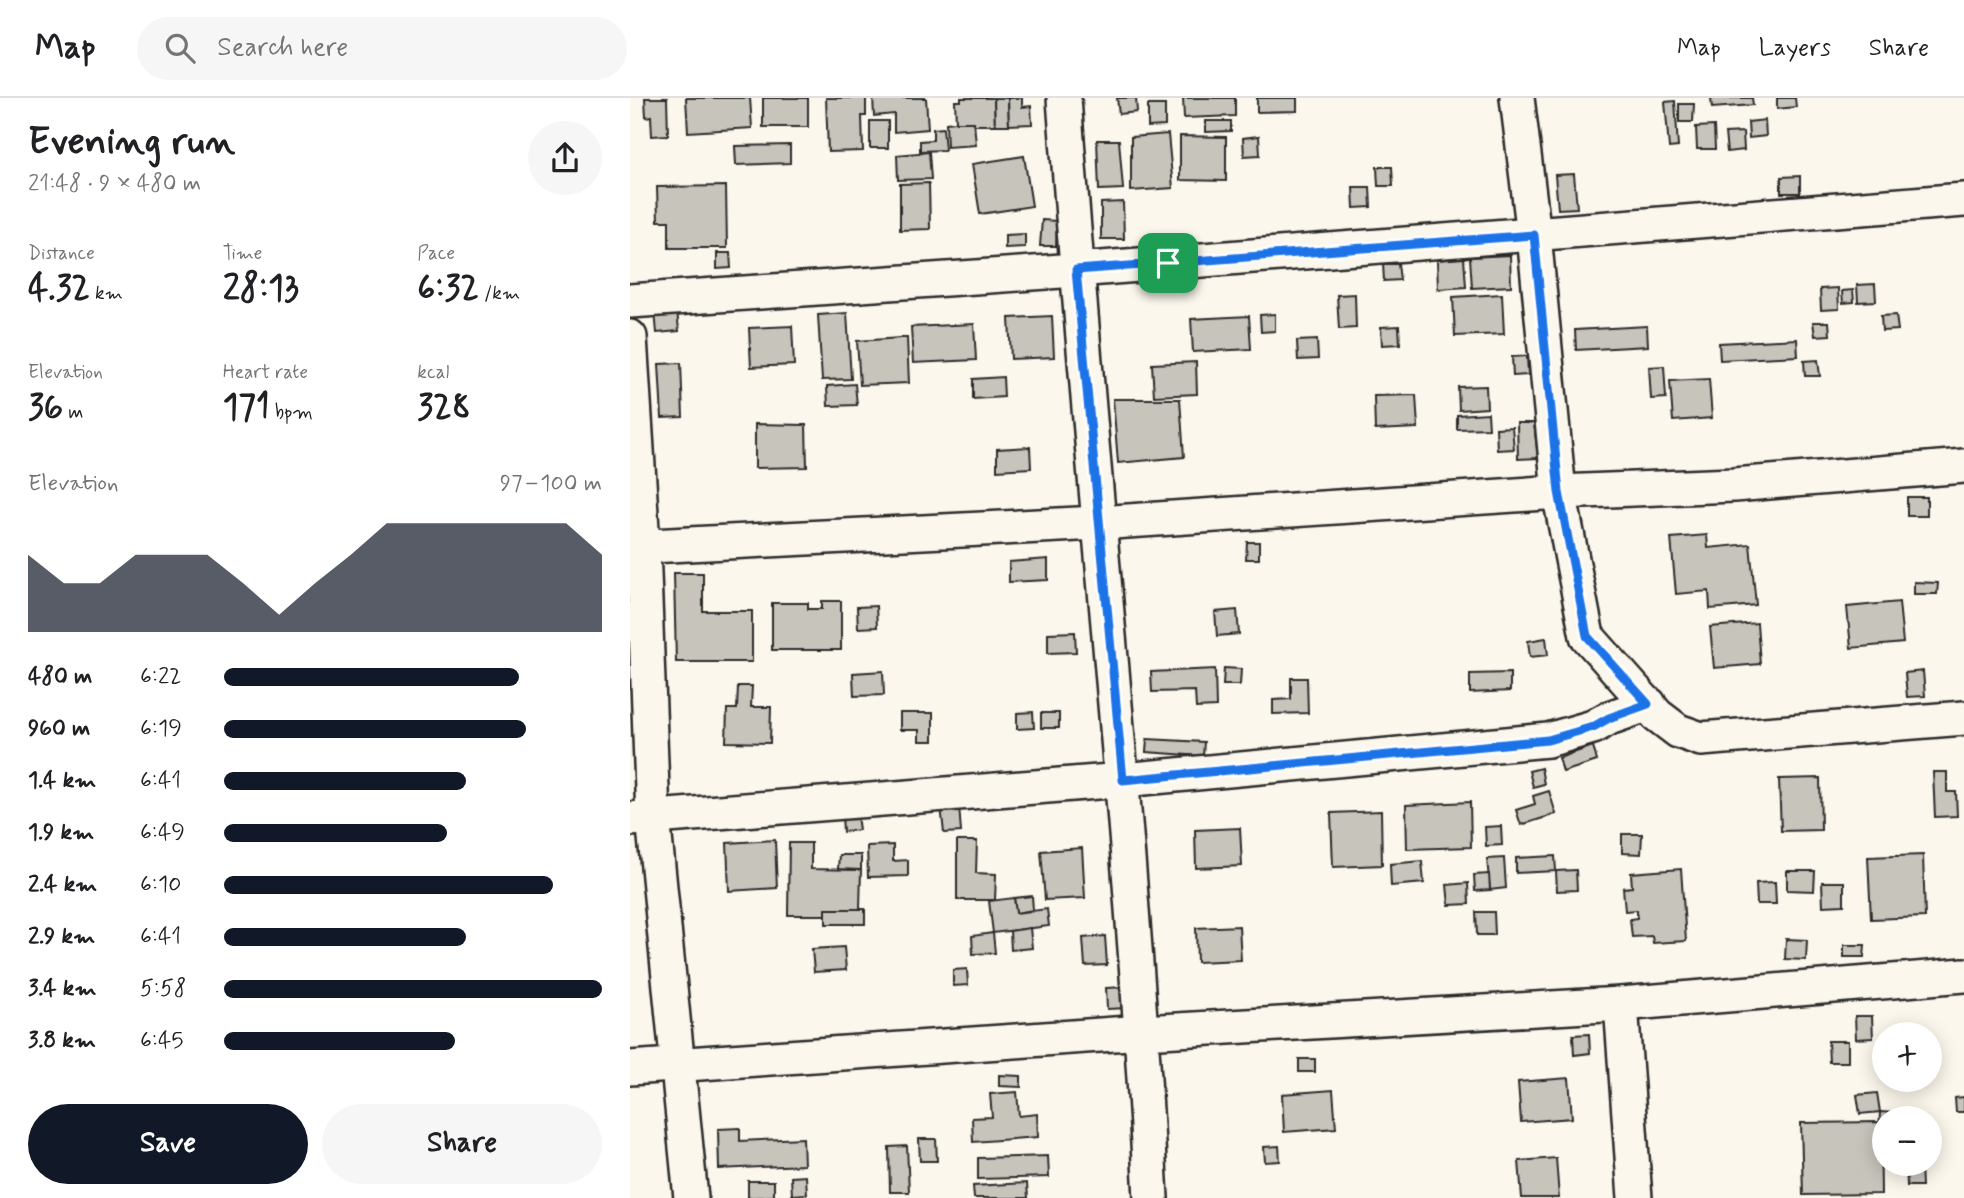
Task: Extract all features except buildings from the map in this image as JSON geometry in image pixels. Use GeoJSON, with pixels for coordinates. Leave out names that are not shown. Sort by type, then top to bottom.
{"type":"FeatureCollection","features":[{"type":"Feature","properties":{"kind":"street"},"geometry":{"type":"LineString","coordinates":[[1064,98],[1076,270],[1123,780],[1143,1032],[1151,1198]]}},
{"type":"Feature","properties":{"kind":"street"},"geometry":{"type":"LineString","coordinates":[[1517,98],[1534,235],[1559,492],[1587,636],[1657,715],[1678,731],[1701,739],[1964,718]]}},
{"type":"Feature","properties":{"kind":"street"},"geometry":{"type":"LineString","coordinates":[[630,301],[1076,270],[1964,200]]}},
{"type":"Feature","properties":{"kind":"street"},"geometry":{"type":"LineString","coordinates":[[630,337],[641,818],[678,1065],[691,1198]]}},
{"type":"Feature","properties":{"kind":"street"},"geometry":{"type":"LineString","coordinates":[[636,547],[1098,523],[1559,492],[1734,485],[1964,466]]}},
{"type":"Feature","properties":{"kind":"street"},"geometry":{"type":"LineString","coordinates":[[641,818],[1123,780],[1548,740],[1593,727],[1609,718],[1648,704]]}},
{"type":"Feature","properties":{"kind":"street"},"geometry":{"type":"LineString","coordinates":[[630,1068],[1143,1032],[1620,1004],[1964,975]]}},
{"type":"Feature","properties":{"kind":"street"},"geometry":{"type":"LineString","coordinates":[[1620,1004],[1635,1198]]}},
{"type":"Feature","properties":{"kind":"route"},"geometry":{"type":"LineString","coordinates":[[1534,235],[1559,492],[1587,636],[1648,704],[1609,718],[1593,727],[1548,740],[1123,780],[1076,270],[1168,263],[1534,235]]}}]}
